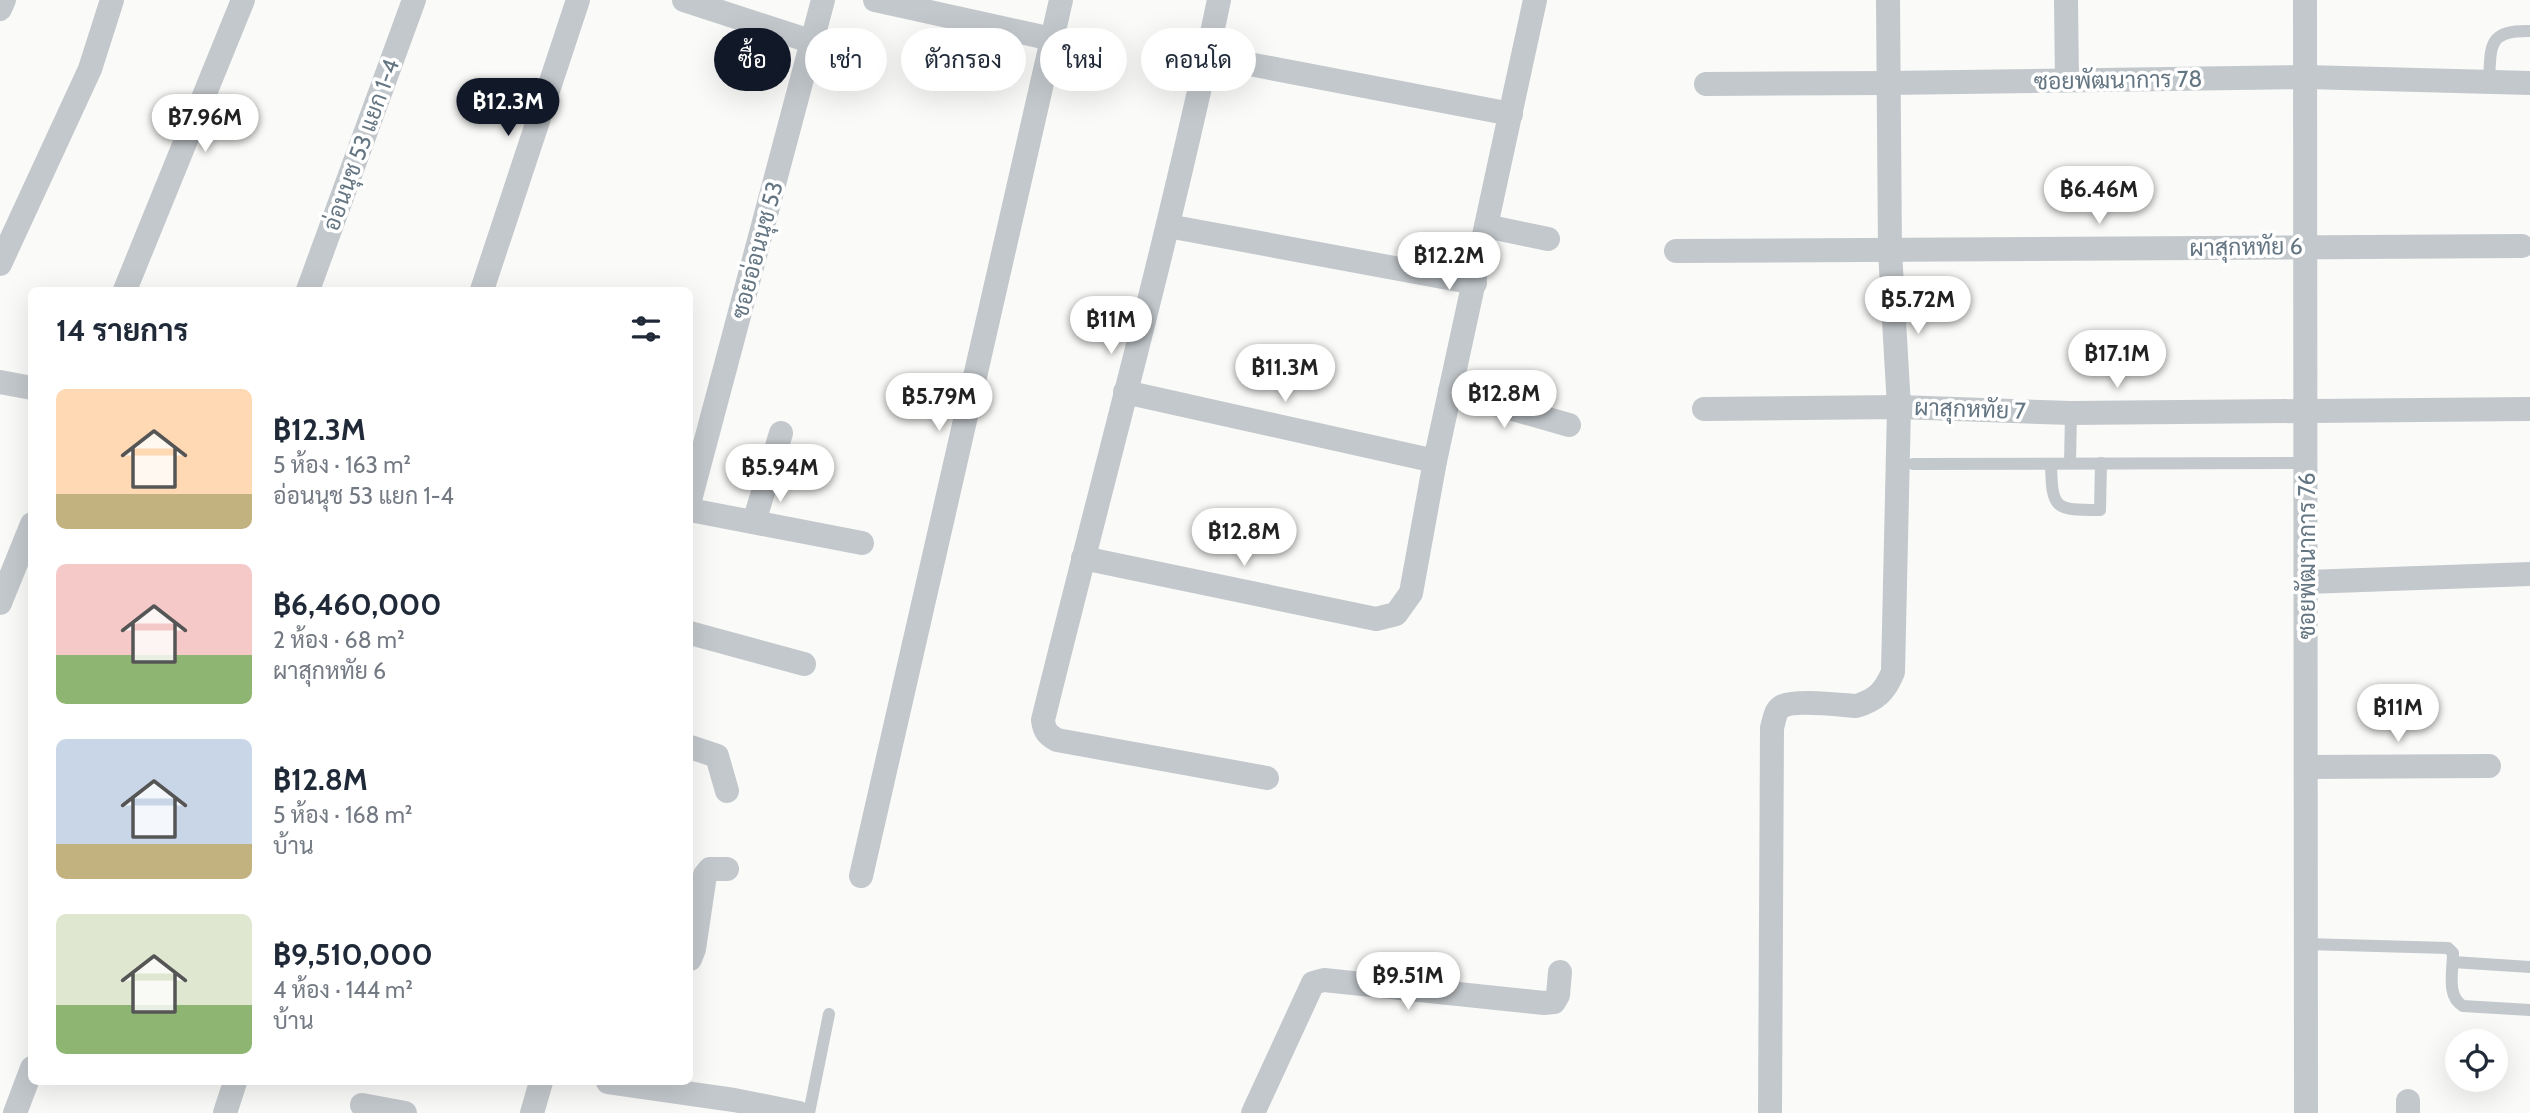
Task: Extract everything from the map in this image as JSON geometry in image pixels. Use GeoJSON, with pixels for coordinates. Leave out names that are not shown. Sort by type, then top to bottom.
{"type":"FeatureCollection","features":[{"type":"Feature","properties":{"kind":"street"},"geometry":{"type":"LineString","coordinates":[[0,9],[4,0]]}},
{"type":"Feature","properties":{"kind":"street"},"geometry":{"type":"LineString","coordinates":[[0,264],[90,69],[112,0]]}},
{"type":"Feature","properties":{"kind":"street"},"geometry":{"type":"LineString","coordinates":[[126,287],[243,0]]}},
{"type":"Feature","properties":{"kind":"street","name":"อ่อนนุช 53 แยก 1-4"},"geometry":{"type":"LineString","coordinates":[[309,287],[414,0]]}},
{"type":"Feature","properties":{"kind":"street"},"geometry":{"type":"LineString","coordinates":[[483,287],[578,0]]}},
{"type":"Feature","properties":{"kind":"street"},"geometry":{"type":"LineString","coordinates":[[684,0],[805,38]]}},
{"type":"Feature","properties":{"kind":"street","name":"ซอยอ่อนนุช 53"},"geometry":{"type":"LineString","coordinates":[[816,28],[823,0]]}},
{"type":"Feature","properties":{"kind":"street"},"geometry":{"type":"LineString","coordinates":[[875,0],[1040,36]]}},
{"type":"Feature","properties":{"kind":"street"},"geometry":{"type":"LineString","coordinates":[[1055,28],[1061,0]]}},
{"type":"Feature","properties":{"kind":"street"},"geometry":{"type":"LineString","coordinates":[[1213,28],[1219,0]]}},
{"type":"Feature","properties":{"kind":"street"},"geometry":{"type":"LineString","coordinates":[[1083,558],[1376,619],[1396,614],[1411,593],[1435,461],[1535,0]]}},
{"type":"Feature","properties":{"kind":"street"},"geometry":{"type":"LineString","coordinates":[[1770,1113],[1772,728],[1775,715],[1780,707],[1792,704],[1856,706],[1877,698],[1886,688],[1894,671],[1899,407],[1890,251],[1888,0]]}},
{"type":"Feature","properties":{"kind":"street"},"geometry":{"type":"LineString","coordinates":[[2066,0],[2067,81]]}},
{"type":"Feature","properties":{"kind":"street","name":"ซอยพัฒนาการ 76"},"geometry":{"type":"LineString","coordinates":[[2305,0],[2306,1113]]}},
{"type":"Feature","properties":{"kind":"street"},"geometry":{"type":"LineString","coordinates":[[1256,65],[1511,114]]}},
{"type":"Feature","properties":{"kind":"street","name":"ซอยอ่อนนุช 53"},"geometry":{"type":"LineString","coordinates":[[693,489],[805,71]]}},
{"type":"Feature","properties":{"kind":"street","name":"ซอยพัฒนาการ 78"},"geometry":{"type":"LineString","coordinates":[[1706,84],[2306,77],[2530,83]]}},
{"type":"Feature","properties":{"kind":"street"},"geometry":{"type":"LineString","coordinates":[[862,876],[1040,91]]}},
{"type":"Feature","properties":{"kind":"street"},"geometry":{"type":"LineString","coordinates":[[1199,91],[1168,226],[1043,720],[1044,729],[1057,740],[1267,778]]}},
{"type":"Feature","properties":{"kind":"street"},"geometry":{"type":"LineString","coordinates":[[1168,226],[1475,283]]}},
{"type":"Feature","properties":{"kind":"street"},"geometry":{"type":"LineString","coordinates":[[1486,226],[1548,239]]}},
{"type":"Feature","properties":{"kind":"street","name":"ผาสุกหทัย 6"},"geometry":{"type":"LineString","coordinates":[[1676,251],[2522,246]]}},
{"type":"Feature","properties":{"kind":"street"},"geometry":{"type":"LineString","coordinates":[[0,382],[28,387]]}},
{"type":"Feature","properties":{"kind":"street"},"geometry":{"type":"LineString","coordinates":[[1450,391],[1569,425]]}},
{"type":"Feature","properties":{"kind":"street"},"geometry":{"type":"LineString","coordinates":[[1125,392],[1435,461]]}},
{"type":"Feature","properties":{"kind":"street","name":"ผาสุกหทัย 7"},"geometry":{"type":"LineString","coordinates":[[1704,409],[1899,407],[2071,413],[2530,409]]}},
{"type":"Feature","properties":{"kind":"street"},"geometry":{"type":"LineString","coordinates":[[754,522],[781,433]]}},
{"type":"Feature","properties":{"kind":"street"},"geometry":{"type":"LineString","coordinates":[[693,511],[862,543]]}},
{"type":"Feature","properties":{"kind":"street"},"geometry":{"type":"LineString","coordinates":[[0,603],[28,534]]}},
{"type":"Feature","properties":{"kind":"street"},"geometry":{"type":"LineString","coordinates":[[2307,582],[2530,574]]}},
{"type":"Feature","properties":{"kind":"street"},"geometry":{"type":"LineString","coordinates":[[693,635],[804,664]]}},
{"type":"Feature","properties":{"kind":"street"},"geometry":{"type":"LineString","coordinates":[[693,748],[717,756],[727,791]]}},
{"type":"Feature","properties":{"kind":"street"},"geometry":{"type":"LineString","coordinates":[[2307,767],[2489,766]]}},
{"type":"Feature","properties":{"kind":"street"},"geometry":{"type":"LineString","coordinates":[[693,952],[705,875],[710,869],[727,869]]}},
{"type":"Feature","properties":{"kind":"street"},"geometry":{"type":"LineString","coordinates":[[1253,1113],[1313,983],[1324,980],[1544,1003],[1554,1002],[1558,995],[1560,972]]}},
{"type":"Feature","properties":{"kind":"street"},"geometry":{"type":"LineString","coordinates":[[15,1113],[28,1079]]}},
{"type":"Feature","properties":{"kind":"street"},"geometry":{"type":"LineString","coordinates":[[225,1113],[234,1085]]}},
{"type":"Feature","properties":{"kind":"street"},"geometry":{"type":"LineString","coordinates":[[532,1113],[540,1085]]}},
{"type":"Feature","properties":{"kind":"street"},"geometry":{"type":"LineString","coordinates":[[623,1085],[733,1107],[799,1113]]}},
{"type":"Feature","properties":{"kind":"street"},"geometry":{"type":"LineString","coordinates":[[362,1105],[405,1113]]}},
{"type":"Feature","properties":{"kind":"lane"},"geometry":{"type":"LineString","coordinates":[[2489,82],[2491,50],[2501,33],[2512,30],[2530,31]]}},
{"type":"Feature","properties":{"kind":"lane"},"geometry":{"type":"LineString","coordinates":[[2070,463],[2071,413]]}},
{"type":"Feature","properties":{"kind":"lane"},"geometry":{"type":"LineString","coordinates":[[2051,464],[2052,492],[2057,504],[2069,510],[2100,510],[2101,463]]}},
{"type":"Feature","properties":{"kind":"lane"},"geometry":{"type":"LineString","coordinates":[[1913,464],[2306,463]]}},
{"type":"Feature","properties":{"kind":"lane"},"geometry":{"type":"LineString","coordinates":[[2306,944],[2448,948],[2454,953],[2452,996],[2457,1002],[2463,1006],[2530,1010]]}},
{"type":"Feature","properties":{"kind":"lane"},"geometry":{"type":"LineString","coordinates":[[2453,962],[2530,967]]}},
{"type":"Feature","properties":{"kind":"lane"},"geometry":{"type":"LineString","coordinates":[[809,1113],[829,1014]]}}]}
